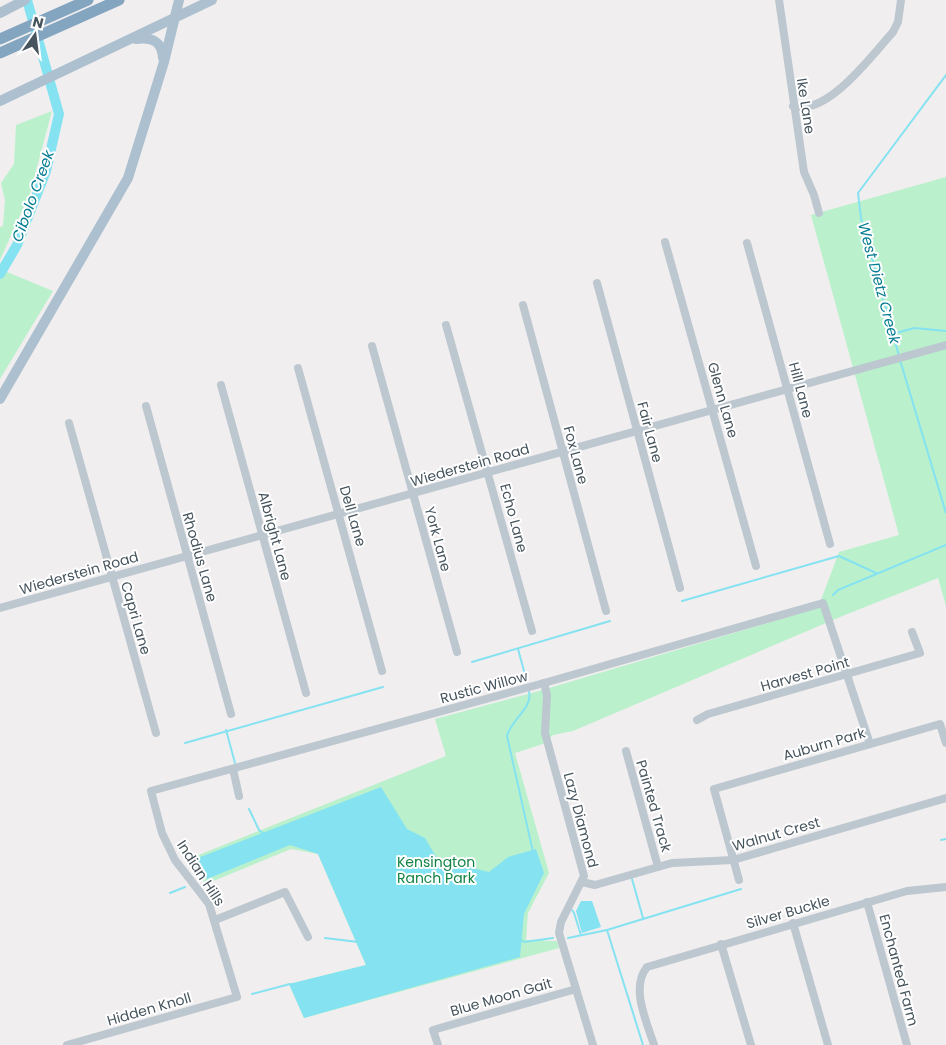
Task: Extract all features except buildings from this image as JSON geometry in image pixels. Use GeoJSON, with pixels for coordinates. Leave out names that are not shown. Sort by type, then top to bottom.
{"type":"FeatureCollection","features":[{"type":"Feature","properties":{"kind":"highway"},"geometry":{"type":"LineString","coordinates":[[0,39],[88,0]]}},
{"type":"Feature","properties":{"kind":"highway"},"geometry":{"type":"LineString","coordinates":[[0,53],[119,0]]}},
{"type":"Feature","properties":{"kind":"main road"},"geometry":{"type":"LineString","coordinates":[[0,13],[25,0]]}},
{"type":"Feature","properties":{"kind":"main road"},"geometry":{"type":"LineString","coordinates":[[0,399],[128,178],[164,62],[179,0]]}},
{"type":"Feature","properties":{"kind":"main road"},"geometry":{"type":"LineString","coordinates":[[0,101],[212,0]]}},
{"type":"Feature","properties":{"kind":"main road"},"geometry":{"type":"LineString","coordinates":[[132,39],[145,38],[158,43],[162,48],[164,62]]}},
{"type":"Feature","properties":{"kind":"street","name":"Ike Lane"},"geometry":{"type":"LineString","coordinates":[[779,0],[804,172],[819,213]]}},
{"type":"Feature","properties":{"kind":"street"},"geometry":{"type":"LineString","coordinates":[[794,106],[804,109],[812,107],[821,103],[840,88],[893,32],[898,22],[901,0]]}},
{"type":"Feature","properties":{"kind":"street","name":"Glenn Lane"},"geometry":{"type":"LineString","coordinates":[[665,242],[756,566]]}},
{"type":"Feature","properties":{"kind":"street","name":"Hill Lane"},"geometry":{"type":"LineString","coordinates":[[747,243],[830,544]]}},
{"type":"Feature","properties":{"kind":"street","name":"Fair Lane"},"geometry":{"type":"LineString","coordinates":[[597,282],[680,588]]}},
{"type":"Feature","properties":{"kind":"street","name":"Fox Lane"},"geometry":{"type":"LineString","coordinates":[[522,305],[606,611]]}},
{"type":"Feature","properties":{"kind":"street","name":"Echo Lane"},"geometry":{"type":"LineString","coordinates":[[446,325],[532,631]]}},
{"type":"Feature","properties":{"kind":"street","name":"Wiederstein Road"},"geometry":{"type":"LineString","coordinates":[[0,608],[946,345]]}},
{"type":"Feature","properties":{"kind":"street","name":"York Lane"},"geometry":{"type":"LineString","coordinates":[[372,346],[457,652]]}},
{"type":"Feature","properties":{"kind":"street","name":"Dell Lane"},"geometry":{"type":"LineString","coordinates":[[298,368],[382,671]]}},
{"type":"Feature","properties":{"kind":"street","name":"Albright Lane"},"geometry":{"type":"LineString","coordinates":[[221,386],[306,693]]}},
{"type":"Feature","properties":{"kind":"street","name":"Rhodius Lane"},"geometry":{"type":"LineString","coordinates":[[146,406],[231,714]]}},
{"type":"Feature","properties":{"kind":"street","name":"Capri Lane"},"geometry":{"type":"LineString","coordinates":[[69,423],[156,733]]}},
{"type":"Feature","properties":{"kind":"street","name":"Rustic Willow"},"geometry":{"type":"LineString","coordinates":[[151,792],[823,603],[837,651],[848,675]]}},
{"type":"Feature","properties":{"kind":"street","name":"Harvest Point"},"geometry":{"type":"LineString","coordinates":[[697,720],[708,714],[920,653],[912,632]]}},
{"type":"Feature","properties":{"kind":"street"},"geometry":{"type":"LineString","coordinates":[[848,675],[870,744]]}},
{"type":"Feature","properties":{"kind":"street","name":"Lazy Diamond"},"geometry":{"type":"LineString","coordinates":[[544,683],[547,695],[545,733],[582,867],[582,882],[561,922],[559,933],[593,1045]]}},
{"type":"Feature","properties":{"kind":"street","name":"Auburn Park"},"geometry":{"type":"LineString","coordinates":[[733,860],[714,789],[940,724],[946,743]]}},
{"type":"Feature","properties":{"kind":"street","name":"Painted Track"},"geometry":{"type":"LineString","coordinates":[[626,752],[658,867]]}},
{"type":"Feature","properties":{"kind":"street"},"geometry":{"type":"LineString","coordinates":[[233,769],[239,796]]}},
{"type":"Feature","properties":{"kind":"street","name":"Indian Hills"},"geometry":{"type":"LineString","coordinates":[[151,792],[162,833],[175,860],[203,894],[216,920],[238,997]]}},
{"type":"Feature","properties":{"kind":"street","name":"Walnut Crest"},"geometry":{"type":"LineString","coordinates":[[582,882],[595,884],[658,867],[685,862],[733,860],[946,798]]}},
{"type":"Feature","properties":{"kind":"street"},"geometry":{"type":"LineString","coordinates":[[733,860],[739,880]]}},
{"type":"Feature","properties":{"kind":"street","name":"Silver Buckle"},"geometry":{"type":"LineString","coordinates":[[654,1045],[638,989],[642,973],[655,962],[906,891],[946,886]]}},
{"type":"Feature","properties":{"kind":"street"},"geometry":{"type":"LineString","coordinates":[[216,920],[285,892],[308,937]]}},
{"type":"Feature","properties":{"kind":"street","name":"Enchanted Farm"},"geometry":{"type":"LineString","coordinates":[[867,902],[907,1045]]}},
{"type":"Feature","properties":{"kind":"street"},"geometry":{"type":"LineString","coordinates":[[793,923],[828,1045]]}},
{"type":"Feature","properties":{"kind":"street"},"geometry":{"type":"LineString","coordinates":[[722,944],[751,1045]]}},
{"type":"Feature","properties":{"kind":"street","name":"Blue Moon Gait"},"geometry":{"type":"LineString","coordinates":[[438,1045],[433,1030],[576,989]]}},
{"type":"Feature","properties":{"kind":"street","name":"Hidden Knoll"},"geometry":{"type":"LineString","coordinates":[[67,1045],[238,997]]}},
{"type":"Feature","properties":{"kind":"green space"},"geometry":{"type":"Polygon","coordinates":[[[52,111],[30,193],[0,260],[0,227],[3,226],[5,200],[1,183],[14,164],[16,125],[52,111]]]}},
{"type":"Feature","properties":{"kind":"green space","name":"Kensington Ranch Park"},"geometry":{"type":"Polygon","coordinates":[[[946,177],[946,606],[938,578],[840,617],[573,731],[553,735],[543,744],[515,753],[549,873],[528,913],[526,940],[557,941],[559,948],[304,1018],[289,984],[366,965],[318,854],[291,849],[206,884],[186,860],[446,756],[435,719],[539,691],[818,608],[839,552],[899,535],[811,215],[946,177]]]}},
{"type":"Feature","properties":{"kind":"green space"},"geometry":{"type":"Polygon","coordinates":[[[0,269],[53,291],[0,379],[0,269]]]}},
{"type":"Feature","properties":{"kind":"water"},"geometry":{"type":"Polygon","coordinates":[[[381,787],[407,829],[425,838],[438,860],[489,872],[508,857],[536,849],[544,873],[524,914],[520,957],[304,1018],[289,984],[366,965],[318,854],[290,845],[207,879],[190,861],[381,787]]]}},
{"type":"Feature","properties":{"kind":"water"},"geometry":{"type":"Polygon","coordinates":[[[581,901],[592,901],[601,927],[582,933],[576,911],[581,901]]]}},
{"type":"Feature","properties":{"kind":"waterway","name":"Cibolo Creek"},"geometry":{"type":"LineString","coordinates":[[0,274],[17,245],[46,171],[59,114],[27,0]]}},
{"type":"Feature","properties":{"kind":"waterway","name":"West Dietz Creek"},"geometry":{"type":"LineString","coordinates":[[899,356],[861,218],[858,193],[946,75]]}},
{"type":"Feature","properties":{"kind":"waterway"},"geometry":{"type":"LineString","coordinates":[[893,334],[914,328],[946,331]]}},
{"type":"Feature","properties":{"kind":"waterway","name":"West Dietz Creek"},"geometry":{"type":"LineString","coordinates":[[900,360],[946,513]]}},
{"type":"Feature","properties":{"kind":"waterway"},"geometry":{"type":"LineString","coordinates":[[833,595],[838,590],[946,545]]}},
{"type":"Feature","properties":{"kind":"waterway"},"geometry":{"type":"LineString","coordinates":[[682,601],[839,556],[876,573]]}},
{"type":"Feature","properties":{"kind":"waterway"},"geometry":{"type":"LineString","coordinates":[[472,662],[610,621]]}},
{"type":"Feature","properties":{"kind":"waterway"},"geometry":{"type":"LineString","coordinates":[[518,649],[527,682]]}},
{"type":"Feature","properties":{"kind":"waterway"},"geometry":{"type":"LineString","coordinates":[[185,743],[383,687]]}},
{"type":"Feature","properties":{"kind":"waterway"},"geometry":{"type":"LineString","coordinates":[[529,692],[528,704],[512,725],[507,736],[533,852]]}},
{"type":"Feature","properties":{"kind":"waterway"},"geometry":{"type":"LineString","coordinates":[[226,730],[235,763]]}},
{"type":"Feature","properties":{"kind":"waterway"},"geometry":{"type":"LineString","coordinates":[[249,809],[259,830],[264,834]]}},
{"type":"Feature","properties":{"kind":"waterway"},"geometry":{"type":"LineString","coordinates":[[941,840],[946,839]]}},
{"type":"Feature","properties":{"kind":"waterway"},"geometry":{"type":"LineString","coordinates":[[632,879],[643,918]]}},
{"type":"Feature","properties":{"kind":"waterway"},"geometry":{"type":"LineString","coordinates":[[170,893],[185,887]]}},
{"type":"Feature","properties":{"kind":"waterway"},"geometry":{"type":"LineString","coordinates":[[607,930],[741,889]]}},
{"type":"Feature","properties":{"kind":"waterway"},"geometry":{"type":"LineString","coordinates":[[572,910],[581,935]]}},
{"type":"Feature","properties":{"kind":"waterway"},"geometry":{"type":"LineString","coordinates":[[568,938],[607,930],[643,1045]]}},
{"type":"Feature","properties":{"kind":"waterway"},"geometry":{"type":"LineString","coordinates":[[325,938],[358,942]]}},
{"type":"Feature","properties":{"kind":"waterway"},"geometry":{"type":"LineString","coordinates":[[520,939],[524,942],[553,938]]}},
{"type":"Feature","properties":{"kind":"waterway"},"geometry":{"type":"LineString","coordinates":[[252,994],[290,984]]}}]}
